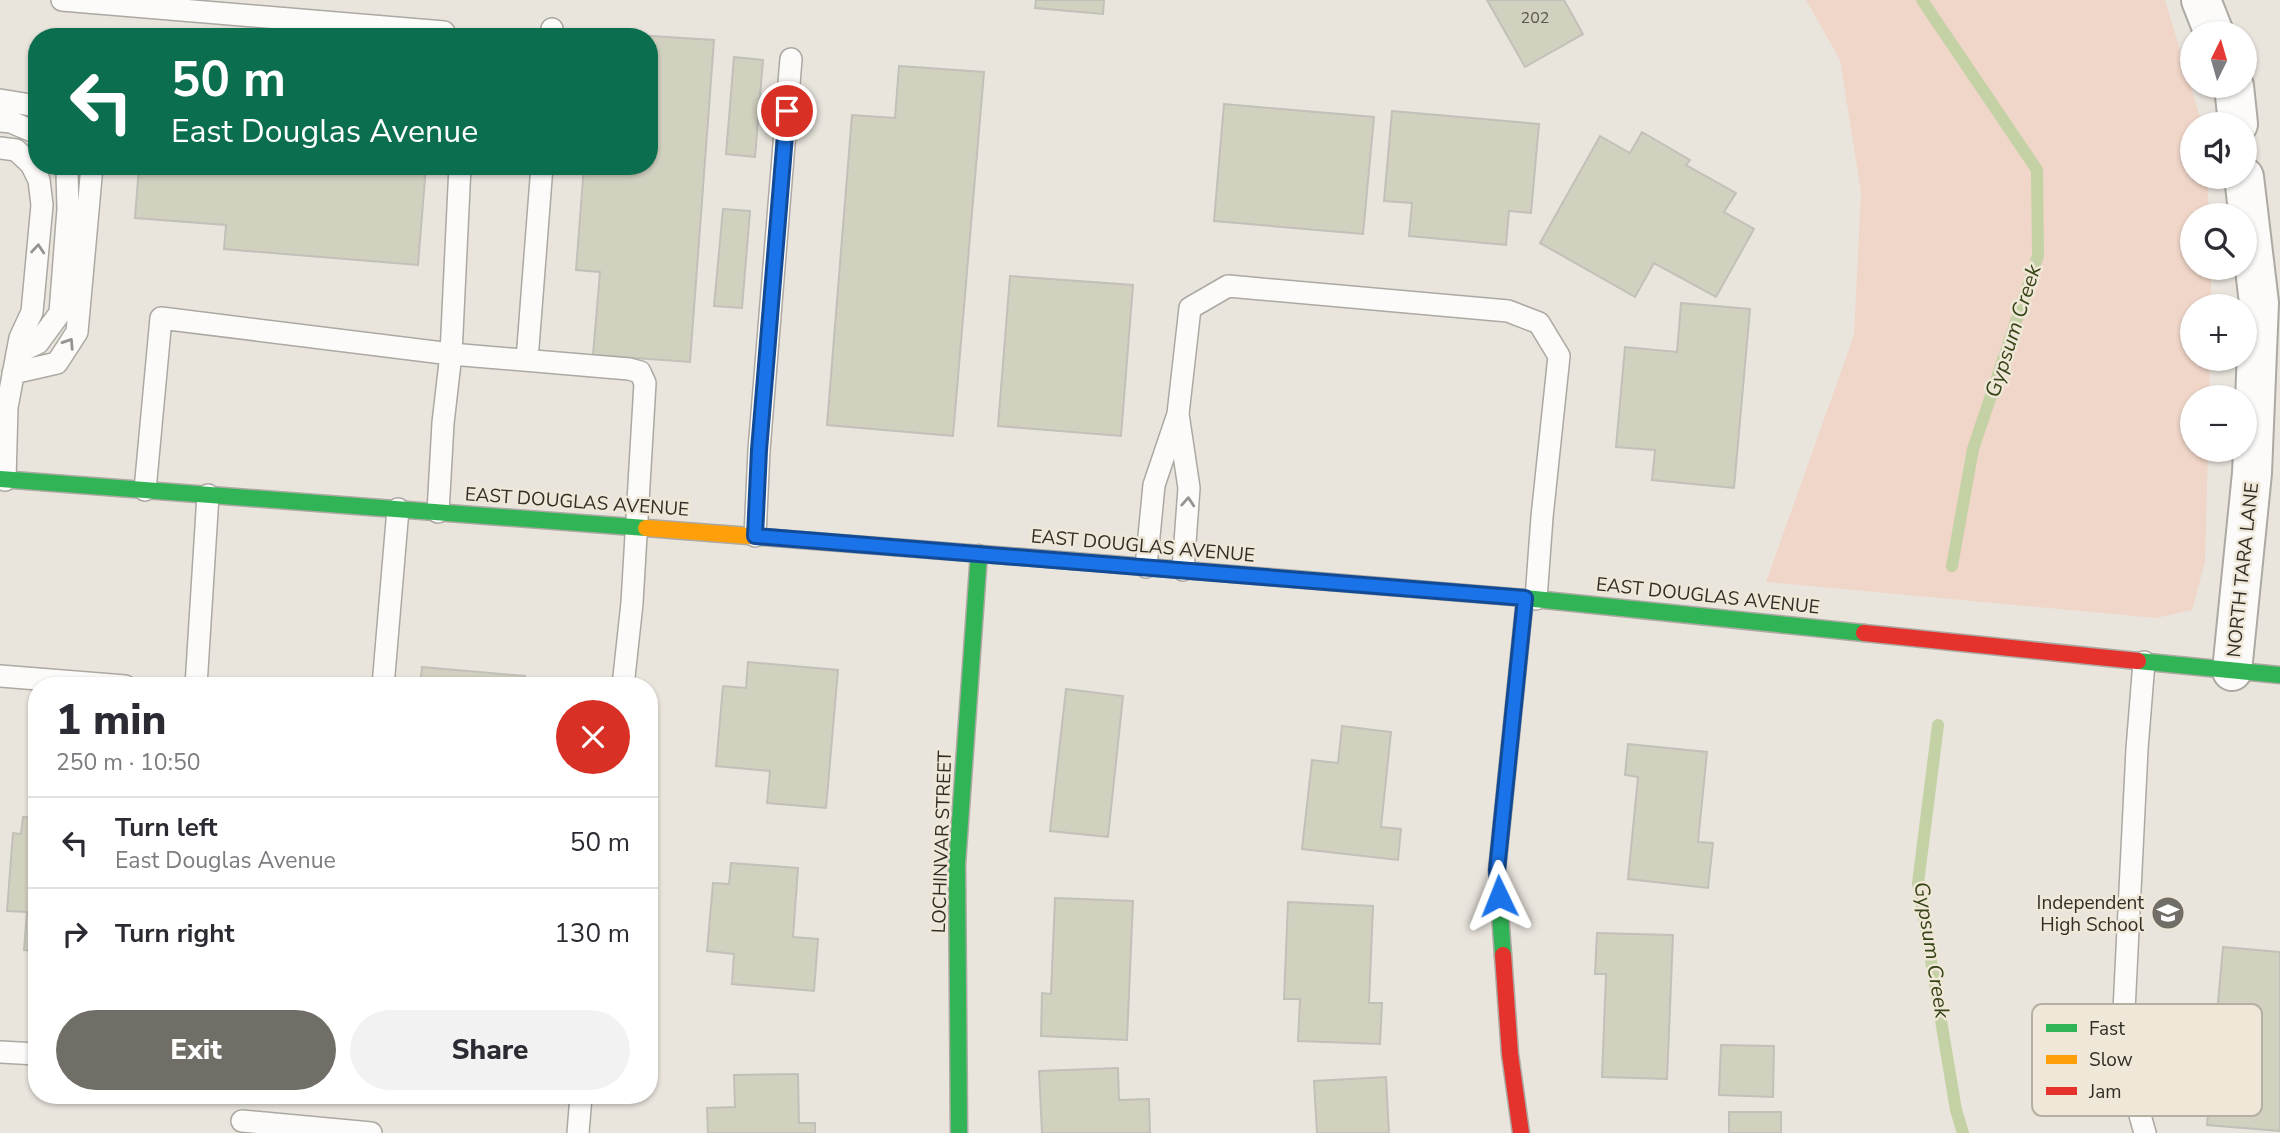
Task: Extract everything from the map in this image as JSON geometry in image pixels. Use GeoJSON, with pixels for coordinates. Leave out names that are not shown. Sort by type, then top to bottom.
{"type":"FeatureCollection","features":[{"type":"Feature","properties":{"kind":"street"},"geometry":{"type":"LineString","coordinates":[[2201,0],[2209,21]]}},
{"type":"Feature","properties":{"kind":"street","name":"NORTH TARA LANE"},"geometry":{"type":"LineString","coordinates":[[2232,671],[2252,473],[2259,303],[2245,189]]}},
{"type":"Feature","properties":{"kind":"street","name":"EAST DOUGLAS AVENUE"},"geometry":{"type":"LineString","coordinates":[[2,480],[979,553],[1531,598],[2280,675]]}},
{"type":"Feature","properties":{"kind":"street","name":"LOCHINVAR STREET"},"geometry":{"type":"LineString","coordinates":[[958,1133],[957,864],[979,553]]}},
{"type":"Feature","properties":{"kind":"street"},"geometry":{"type":"LineString","coordinates":[[1521,1133],[1510,1054],[1497,870],[1531,598]]}},
{"type":"Feature","properties":{"kind":"lane"},"geometry":{"type":"LineString","coordinates":[[62,0],[396,28]]}},
{"type":"Feature","properties":{"kind":"lane"},"geometry":{"type":"LineString","coordinates":[[755,536],[759,450],[792,59]]}},
{"type":"Feature","properties":{"kind":"lane"},"geometry":{"type":"LineString","coordinates":[[0,100],[28,105]]}},
{"type":"Feature","properties":{"kind":"lane"},"geometry":{"type":"LineString","coordinates":[[0,121],[11,122],[28,129]]}},
{"type":"Feature","properties":{"kind":"lane"},"geometry":{"type":"LineString","coordinates":[[0,148],[16,150],[28,161]]}},
{"type":"Feature","properties":{"kind":"lane"},"geometry":{"type":"LineString","coordinates":[[2,480],[13,350],[32,312],[42,205],[36,175]]}},
{"type":"Feature","properties":{"kind":"lane"},"geometry":{"type":"LineString","coordinates":[[13,350],[38,343],[60,313],[68,209],[67,175]]}},
{"type":"Feature","properties":{"kind":"lane"},"geometry":{"type":"LineString","coordinates":[[13,350],[57,363],[77,332],[91,175]]}},
{"type":"Feature","properties":{"kind":"lane"},"geometry":{"type":"LineString","coordinates":[[438,512],[443,423],[452,354],[460,175]]}},
{"type":"Feature","properties":{"kind":"lane"},"geometry":{"type":"LineString","coordinates":[[527,360],[541,175]]}},
{"type":"Feature","properties":{"kind":"lane"},"geometry":{"type":"LineString","coordinates":[[1146,567],[1154,485],[1178,414],[1190,308],[1228,286],[1508,311],[1539,323],[1559,356],[1531,598]]}},
{"type":"Feature","properties":{"kind":"lane"},"geometry":{"type":"LineString","coordinates":[[145,490],[162,318],[452,354],[640,372],[645,383],[632,603],[624,677]]}},
{"type":"Feature","properties":{"kind":"lane"},"geometry":{"type":"LineString","coordinates":[[1178,414],[1189,488],[1184,570]]}},
{"type":"Feature","properties":{"kind":"lane"},"geometry":{"type":"LineString","coordinates":[[196,677],[208,495]]}},
{"type":"Feature","properties":{"kind":"lane"},"geometry":{"type":"LineString","coordinates":[[384,677],[398,509]]}},
{"type":"Feature","properties":{"kind":"lane"},"geometry":{"type":"LineString","coordinates":[[2124,1004],[2144,662]]}},
{"type":"Feature","properties":{"kind":"lane"},"geometry":{"type":"LineString","coordinates":[[0,676],[28,678]]}},
{"type":"Feature","properties":{"kind":"lane"},"geometry":{"type":"LineString","coordinates":[[0,1052],[28,1054]]}},
{"type":"Feature","properties":{"kind":"lane"},"geometry":{"type":"LineString","coordinates":[[578,1133],[580,1104]]}},
{"type":"Feature","properties":{"kind":"lane"},"geometry":{"type":"LineString","coordinates":[[2140,1116],[2145,1133]]}},
{"type":"Feature","properties":{"kind":"lane"},"geometry":{"type":"LineString","coordinates":[[242,1121],[371,1133]]}},
{"type":"Feature","properties":{"kind":"shaded area"},"geometry":{"type":"Polygon","coordinates":[[[1806,0],[2165,0],[2180,50],[2180,98],[2194,98],[2198,112],[2180,112],[2180,189],[2208,189],[2208,203],[2180,203],[2180,280],[2211,280],[2211,294],[2180,294],[2180,371],[2210,371],[2209,385],[2180,385],[2180,462],[2208,462],[2205,562],[2192,610],[2156,618],[1766,582],[1854,335],[1861,192],[1840,60],[1806,0]]]}},
{"type":"Feature","properties":{"kind":"building"},"geometry":{"type":"Polygon","coordinates":[[[1036,0],[1104,0],[1103,14],[1035,8],[1036,0]]]}},
{"type":"Feature","properties":{"kind":"building"},"geometry":{"type":"Polygon","coordinates":[[[1487,0],[1564,0],[1583,34],[1525,67],[1487,0]]]}},
{"type":"Feature","properties":{"kind":"building"},"geometry":{"type":"Polygon","coordinates":[[[658,36],[714,40],[690,362],[593,355],[600,272],[576,270],[583,175],[658,175],[658,36]]]}},
{"type":"Feature","properties":{"kind":"building"},"geometry":{"type":"Polygon","coordinates":[[[734,57],[763,60],[755,157],[726,154],[734,57]]]}},
{"type":"Feature","properties":{"kind":"building"},"geometry":{"type":"Polygon","coordinates":[[[899,66],[984,72],[953,436],[827,425],[852,115],[895,118],[899,66]]]}},
{"type":"Feature","properties":{"kind":"building"},"geometry":{"type":"Polygon","coordinates":[[[1224,104],[1374,117],[1363,234],[1214,221],[1224,104]]]}},
{"type":"Feature","properties":{"kind":"building"},"geometry":{"type":"Polygon","coordinates":[[[1392,111],[1539,124],[1531,213],[1509,211],[1506,245],[1409,236],[1412,203],[1384,201],[1392,111]]]}},
{"type":"Feature","properties":{"kind":"building"},"geometry":{"type":"Polygon","coordinates":[[[1642,132],[1690,160],[1686,165],[1736,193],[1724,212],[1754,229],[1716,297],[1654,263],[1635,297],[1540,243],[1600,136],[1630,153],[1642,132]]]}},
{"type":"Feature","properties":{"kind":"building"},"geometry":{"type":"Polygon","coordinates":[[[138,175],[425,175],[418,265],[224,249],[226,225],[135,218],[138,175]]]}},
{"type":"Feature","properties":{"kind":"building"},"geometry":{"type":"Polygon","coordinates":[[[723,209],[750,211],[742,308],[714,306],[723,209]]]}},
{"type":"Feature","properties":{"kind":"building"},"geometry":{"type":"Polygon","coordinates":[[[1010,276],[1133,285],[1121,436],[998,426],[1010,276]]]}},
{"type":"Feature","properties":{"kind":"building"},"geometry":{"type":"Polygon","coordinates":[[[1681,303],[1750,309],[1734,488],[1652,480],[1655,450],[1616,447],[1625,347],[1677,352],[1681,303]]]}},
{"type":"Feature","properties":{"kind":"building"},"geometry":{"type":"Polygon","coordinates":[[[748,662],[838,670],[826,808],[767,803],[770,771],[716,766],[723,686],[746,688],[748,662]]]}},
{"type":"Feature","properties":{"kind":"building"},"geometry":{"type":"Polygon","coordinates":[[[422,667],[525,676],[525,677],[421,677],[422,667]]]}},
{"type":"Feature","properties":{"kind":"building"},"geometry":{"type":"Polygon","coordinates":[[[1066,689],[1123,696],[1108,837],[1050,831],[1066,689]]]}},
{"type":"Feature","properties":{"kind":"building"},"geometry":{"type":"Polygon","coordinates":[[[1342,726],[1391,732],[1381,827],[1401,829],[1398,860],[1302,849],[1312,760],[1338,763],[1342,726]]]}},
{"type":"Feature","properties":{"kind":"building"},"geometry":{"type":"Polygon","coordinates":[[[1628,744],[1707,752],[1698,842],[1713,843],[1708,888],[1628,879],[1638,777],[1625,775],[1628,744]]]}},
{"type":"Feature","properties":{"kind":"building"},"geometry":{"type":"Polygon","coordinates":[[[23,817],[28,817],[28,950],[24,950],[27,912],[7,911],[13,833],[21,834],[23,817]]]}},
{"type":"Feature","properties":{"kind":"building"},"geometry":{"type":"Polygon","coordinates":[[[731,863],[798,868],[793,937],[818,939],[814,991],[732,984],[734,954],[707,951],[713,883],[729,884],[731,863]]]}},
{"type":"Feature","properties":{"kind":"building"},"geometry":{"type":"Polygon","coordinates":[[[1055,898],[1133,901],[1127,1040],[1041,1036],[1042,993],[1051,994],[1055,898]]]}},
{"type":"Feature","properties":{"kind":"building"},"geometry":{"type":"Polygon","coordinates":[[[1288,902],[1373,906],[1369,1003],[1382,1003],[1380,1044],[1298,1041],[1300,999],[1284,999],[1288,902]]]}},
{"type":"Feature","properties":{"kind":"building"},"geometry":{"type":"Polygon","coordinates":[[[1597,933],[1673,935],[1667,1079],[1602,1077],[1606,974],[1595,974],[1597,933]]]}},
{"type":"Feature","properties":{"kind":"building"},"geometry":{"type":"Polygon","coordinates":[[[2223,947],[2280,952],[2280,1131],[2207,1125],[2208,1116],[2262,1116],[2262,1004],[2218,1004],[2223,947]]]}},
{"type":"Feature","properties":{"kind":"building"},"geometry":{"type":"Polygon","coordinates":[[[1721,1045],[1774,1046],[1773,1097],[1719,1095],[1721,1045]]]}},
{"type":"Feature","properties":{"kind":"building"},"geometry":{"type":"Polygon","coordinates":[[[1118,1068],[1119,1100],[1149,1099],[1150,1133],[1042,1133],[1039,1071],[1118,1068]]]}},
{"type":"Feature","properties":{"kind":"building"},"geometry":{"type":"Polygon","coordinates":[[[798,1074],[799,1123],[815,1123],[815,1133],[708,1133],[707,1108],[735,1107],[734,1075],[798,1074]]]}},
{"type":"Feature","properties":{"kind":"building"},"geometry":{"type":"Polygon","coordinates":[[[1386,1077],[1389,1133],[1317,1133],[1314,1081],[1386,1077]]]}},
{"type":"Feature","properties":{"kind":"building"},"geometry":{"type":"Polygon","coordinates":[[[1729,1112],[1781,1112],[1781,1133],[1729,1133],[1729,1112]]]}},
{"type":"Feature","properties":{"kind":"waterway","name":"Gypsum Creek"},"geometry":{"type":"LineString","coordinates":[[1922,0],[2037,170],[2038,256],[1973,449],[1952,566]]}},
{"type":"Feature","properties":{"kind":"waterway","name":"Gypsum Creek"},"geometry":{"type":"LineString","coordinates":[[1938,725],[1918,883],[1956,1110],[1963,1133]]}},
{"type":"Feature","properties":{"kind":"traffic: fast"},"geometry":{"type":"LineString","coordinates":[[0,479],[646,528]]}},
{"type":"Feature","properties":{"kind":"traffic: fast"},"geometry":{"type":"LineString","coordinates":[[959,1133],[957,864],[979,553]]}},
{"type":"Feature","properties":{"kind":"traffic: fast"},"geometry":{"type":"LineString","coordinates":[[1073,561],[1525,598],[1864,633]]}},
{"type":"Feature","properties":{"kind":"traffic: fast"},"geometry":{"type":"LineString","coordinates":[[1503,955],[1497,870],[1525,598]]}},
{"type":"Feature","properties":{"kind":"traffic: fast"},"geometry":{"type":"LineString","coordinates":[[2138,661],[2280,675]]}},
{"type":"Feature","properties":{"kind":"traffic: slow"},"geometry":{"type":"LineString","coordinates":[[646,528],[1073,561]]}},
{"type":"Feature","properties":{"kind":"traffic: jam"},"geometry":{"type":"LineString","coordinates":[[1864,633],[2138,661]]}},
{"type":"Feature","properties":{"kind":"traffic: jam"},"geometry":{"type":"LineString","coordinates":[[1503,955],[1510,1054],[1521,1133]]}},
{"type":"Feature","properties":{"kind":"place","name":"Independent High School"},"geometry":{"type":"Point","coordinates":[2168,913]}},
{"type":"Feature","properties":{"kind":"route"},"geometry":{"type":"LineString","coordinates":[[787,111],[759,450],[755,536],[1525,598],[1497,870],[1499,896]]}}]}
